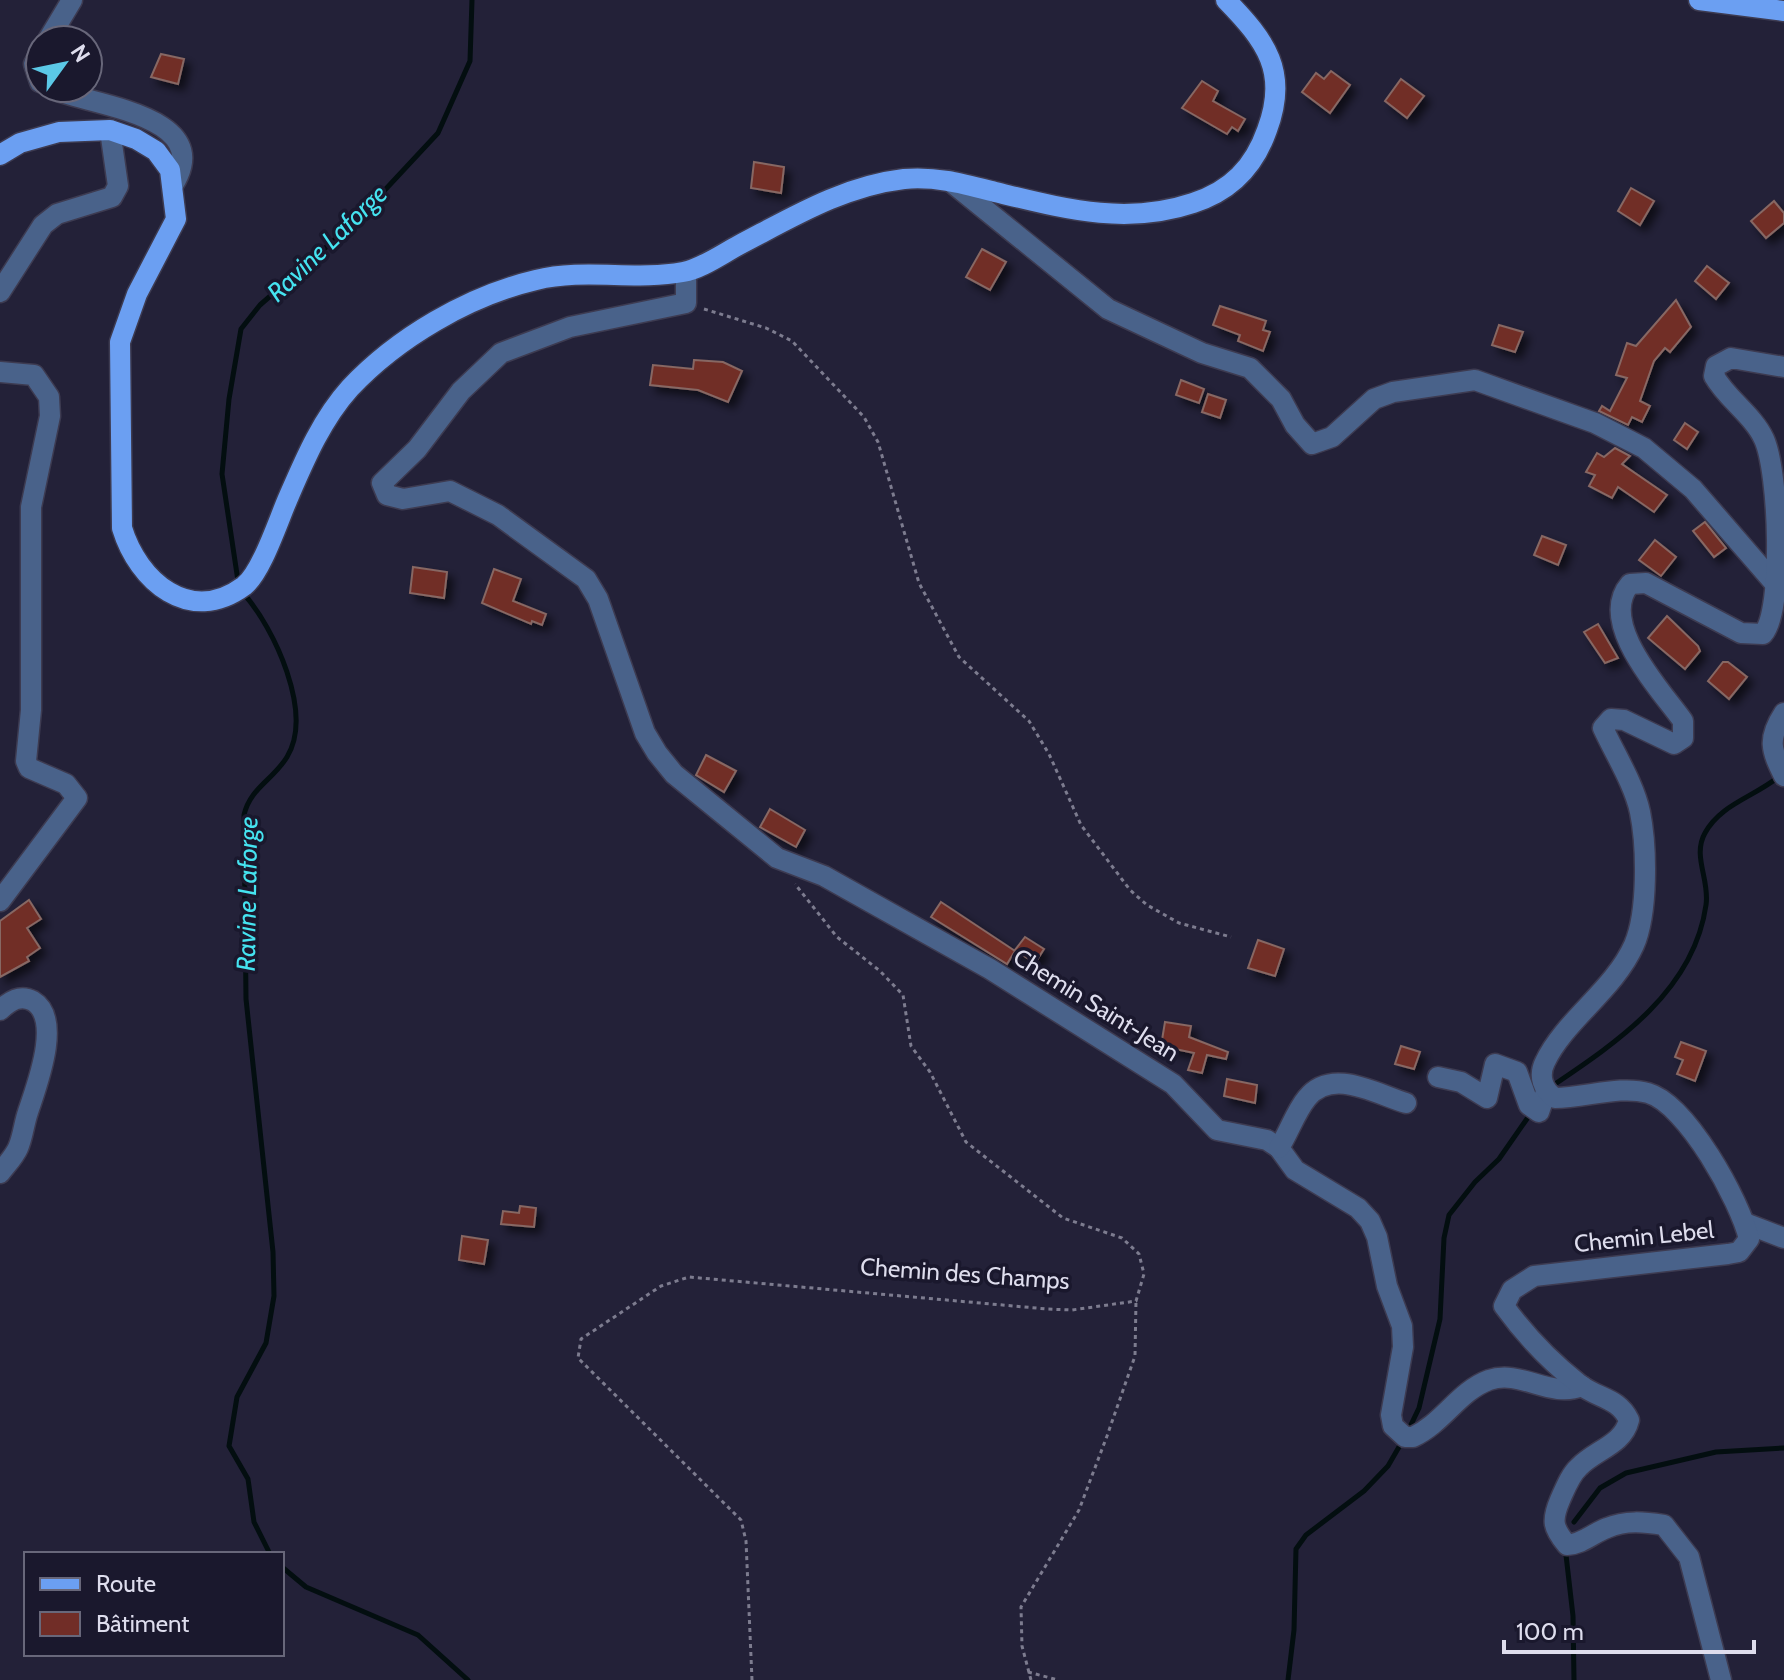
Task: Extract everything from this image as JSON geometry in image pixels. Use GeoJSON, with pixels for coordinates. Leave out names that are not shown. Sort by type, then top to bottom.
{"type":"FeatureCollection","features":[{"type":"Feature","properties":{"kind":"main road"},"geometry":{"type":"LineString","coordinates":[[0,155],[20,143],[59,132],[110,130],[136,139],[156,151],[170,170],[176,219],[137,294],[120,342],[122,528],[130,553],[148,577],[163,591],[187,601],[225,596],[248,584],[309,449],[349,390],[399,344],[479,300],[535,280],[584,273],[686,272],[822,202],[858,188],[905,179],[950,181],[1074,211],[1127,216],[1186,206],[1220,191],[1251,166],[1272,115],[1275,92],[1272,58],[1260,35],[1226,0]]}},
{"type":"Feature","properties":{"kind":"main road"},"geometry":{"type":"LineString","coordinates":[[1699,0],[1784,11]]}},
{"type":"Feature","properties":{"kind":"street"},"geometry":{"type":"LineString","coordinates":[[58,24],[72,0]]}},
{"type":"Feature","properties":{"kind":"street"},"geometry":{"type":"LineString","coordinates":[[104,104],[151,118],[172,135],[180,148],[182,171],[173,185]]}},
{"type":"Feature","properties":{"kind":"street"},"geometry":{"type":"LineString","coordinates":[[0,292],[43,225],[57,214],[112,197],[118,186],[110,130]]}},
{"type":"Feature","properties":{"kind":"street"},"geometry":{"type":"LineString","coordinates":[[950,181],[1108,309],[1202,353],[1250,368],[1281,399],[1295,425],[1312,444],[1332,437],[1374,399],[1393,392],[1475,380],[1595,423],[1644,448],[1693,489],[1780,593]]}},
{"type":"Feature","properties":{"kind":"street"},"geometry":{"type":"LineString","coordinates":[[686,272],[686,303],[570,327],[501,353],[461,391],[417,449],[382,483],[387,495],[403,499],[450,491],[498,515],[586,579],[598,599],[645,733],[657,753],[674,774],[777,858]]}},
{"type":"Feature","properties":{"kind":"street"},"geometry":{"type":"LineString","coordinates":[[1438,1077],[1461,1082],[1487,1098],[1495,1064],[1517,1072],[1529,1105],[1539,1112],[1546,1092],[1542,1080],[1544,1063],[1596,1001],[1634,945],[1642,909],[1644,855],[1640,810],[1603,728],[1611,719],[1624,720],[1674,744],[1683,738],[1685,729],[1683,721],[1627,641],[1620,611],[1624,590],[1630,584],[1655,585],[1753,636],[1763,634],[1771,626],[1780,593],[1772,464],[1760,431],[1714,376],[1721,360],[1731,358],[1784,367]]}},
{"type":"Feature","properties":{"kind":"street"},"geometry":{"type":"LineString","coordinates":[[0,372],[34,375],[49,397],[50,416],[31,507],[31,710],[26,761],[29,768],[66,784],[77,798],[0,901]]}},
{"type":"Feature","properties":{"kind":"street"},"geometry":{"type":"LineString","coordinates":[[1784,713],[1775,726],[1771,751],[1784,776]]}},
{"type":"Feature","properties":{"kind":"street","name":"Chemin Saint-Jean"},"geometry":{"type":"LineString","coordinates":[[777,858],[824,876],[990,969],[1173,1084],[1217,1130],[1267,1140],[1279,1148],[1295,1170],[1358,1208],[1370,1221],[1377,1237],[1387,1286],[1402,1326],[1403,1347],[1391,1415],[1393,1426],[1399,1432],[1413,1437],[1428,1430],[1469,1391],[1489,1380],[1509,1377],[1569,1392],[1582,1386]]}},
{"type":"Feature","properties":{"kind":"street"},"geometry":{"type":"LineString","coordinates":[[0,1010],[11,1000],[25,998],[37,1003],[46,1020],[41,1073],[18,1148],[0,1173]]}},
{"type":"Feature","properties":{"kind":"street"},"geometry":{"type":"LineString","coordinates":[[1279,1148],[1307,1098],[1321,1086],[1336,1081],[1406,1103]]}},
{"type":"Feature","properties":{"kind":"street","name":"Chemin Lebel"},"geometry":{"type":"LineString","coordinates":[[1546,1092],[1555,1098],[1623,1091],[1658,1097],[1677,1111],[1690,1128],[1745,1223],[1749,1239],[1739,1252],[1534,1276],[1512,1290],[1504,1306],[1526,1334],[1582,1386],[1622,1407],[1629,1420],[1617,1440],[1579,1466],[1572,1475],[1552,1518],[1556,1531],[1567,1545],[1579,1544],[1608,1527],[1638,1521],[1664,1525],[1689,1557],[1721,1680]]}},
{"type":"Feature","properties":{"kind":"street"},"geometry":{"type":"LineString","coordinates":[[1745,1223],[1784,1238]]}},
{"type":"Feature","properties":{"kind":"path"},"geometry":{"type":"LineString","coordinates":[[686,303],[766,328],[792,341],[864,417],[878,442],[919,583],[959,657],[1029,721],[1049,754],[1081,825],[1130,890],[1147,905],[1179,923],[1231,937]]}},
{"type":"Feature","properties":{"kind":"path"},"geometry":{"type":"LineString","coordinates":[[777,858],[837,937],[880,971],[903,995],[911,1046],[930,1072],[966,1142],[1063,1218],[1122,1238],[1139,1254],[1144,1274],[1136,1301],[1135,1356],[1079,1510],[1021,1607],[1031,1680]]}},
{"type":"Feature","properties":{"kind":"path","name":"Chemin des Champs"},"geometry":{"type":"LineString","coordinates":[[752,1680],[746,1541],[741,1520],[578,1358],[581,1339],[661,1286],[689,1277],[1047,1309],[1072,1310],[1136,1301]]}},
{"type":"Feature","properties":{"kind":"path"},"geometry":{"type":"LineString","coordinates":[[1028,1672],[1058,1680]]}},
{"type":"Feature","properties":{"kind":"building"},"geometry":{"type":"Polygon","coordinates":[[[161,54],[184,59],[178,84],[151,77],[161,54]]]}},
{"type":"Feature","properties":{"kind":"building"},"geometry":{"type":"Polygon","coordinates":[[[1331,71],[1350,85],[1330,113],[1302,92],[1316,73],[1324,79],[1331,71]]]}},
{"type":"Feature","properties":{"kind":"building"},"geometry":{"type":"Polygon","coordinates":[[[1401,79],[1424,96],[1407,118],[1385,101],[1401,79]]]}},
{"type":"Feature","properties":{"kind":"building"},"geometry":{"type":"Polygon","coordinates":[[[1202,81],[1218,91],[1213,101],[1245,119],[1238,131],[1232,127],[1227,134],[1182,108],[1202,81]]]}},
{"type":"Feature","properties":{"kind":"building"},"geometry":{"type":"Polygon","coordinates":[[[754,162],[784,167],[781,193],[751,188],[754,162]]]}},
{"type":"Feature","properties":{"kind":"building"},"geometry":{"type":"Polygon","coordinates":[[[1631,188],[1654,201],[1640,225],[1618,211],[1631,188]]]}},
{"type":"Feature","properties":{"kind":"building"},"geometry":{"type":"Polygon","coordinates":[[[1774,201],[1784,213],[1784,223],[1766,238],[1751,221],[1774,201]]]}},
{"type":"Feature","properties":{"kind":"building"},"geometry":{"type":"Polygon","coordinates":[[[982,249],[1006,262],[990,290],[966,277],[982,249]]]}},
{"type":"Feature","properties":{"kind":"building"},"geometry":{"type":"Polygon","coordinates":[[[1707,266],[1729,283],[1716,299],[1695,281],[1707,266]]]}},
{"type":"Feature","properties":{"kind":"building"},"geometry":{"type":"Polygon","coordinates":[[[1676,300],[1691,327],[1670,352],[1665,348],[1654,361],[1640,401],[1650,406],[1642,422],[1632,417],[1628,425],[1599,411],[1602,406],[1610,411],[1627,378],[1616,375],[1627,343],[1636,346],[1676,300]]]}},
{"type":"Feature","properties":{"kind":"building"},"geometry":{"type":"Polygon","coordinates":[[[1220,306],[1266,321],[1263,330],[1270,332],[1263,351],[1238,341],[1240,335],[1213,325],[1220,306]]]}},
{"type":"Feature","properties":{"kind":"building"},"geometry":{"type":"Polygon","coordinates":[[[1499,325],[1523,332],[1515,352],[1492,345],[1499,325]]]}},
{"type":"Feature","properties":{"kind":"building"},"geometry":{"type":"Polygon","coordinates":[[[694,360],[723,362],[742,371],[728,402],[698,390],[650,385],[653,365],[693,369],[694,360]]]}},
{"type":"Feature","properties":{"kind":"building"},"geometry":{"type":"Polygon","coordinates":[[[1181,380],[1204,389],[1199,403],[1176,395],[1181,380]]]}},
{"type":"Feature","properties":{"kind":"building"},"geometry":{"type":"Polygon","coordinates":[[[1208,394],[1226,400],[1220,418],[1202,412],[1208,394]]]}},
{"type":"Feature","properties":{"kind":"building"},"geometry":{"type":"Polygon","coordinates":[[[1685,423],[1698,432],[1687,449],[1674,440],[1685,423]]]}},
{"type":"Feature","properties":{"kind":"building"},"geometry":{"type":"Polygon","coordinates":[[[1615,448],[1630,456],[1622,464],[1667,495],[1654,512],[1618,487],[1612,498],[1589,486],[1595,475],[1586,472],[1597,453],[1604,457],[1615,448]]]}},
{"type":"Feature","properties":{"kind":"building"},"geometry":{"type":"Polygon","coordinates":[[[1705,522],[1726,548],[1714,557],[1693,531],[1705,522]]]}},
{"type":"Feature","properties":{"kind":"building"},"geometry":{"type":"Polygon","coordinates":[[[1542,536],[1566,545],[1558,565],[1534,555],[1542,536]]]}},
{"type":"Feature","properties":{"kind":"building"},"geometry":{"type":"Polygon","coordinates":[[[1655,540],[1676,557],[1661,576],[1639,560],[1655,540]]]}},
{"type":"Feature","properties":{"kind":"building"},"geometry":{"type":"Polygon","coordinates":[[[413,567],[447,572],[444,598],[410,593],[413,567]]]}},
{"type":"Feature","properties":{"kind":"building"},"geometry":{"type":"Polygon","coordinates":[[[494,569],[521,579],[513,601],[546,614],[542,625],[532,621],[531,624],[482,603],[494,569]]]}},
{"type":"Feature","properties":{"kind":"building"},"geometry":{"type":"Polygon","coordinates":[[[1667,616],[1700,651],[1685,669],[1648,638],[1667,616]]]}},
{"type":"Feature","properties":{"kind":"building"},"geometry":{"type":"Polygon","coordinates":[[[1598,624],[1618,658],[1605,663],[1584,632],[1598,624]]]}},
{"type":"Feature","properties":{"kind":"building"},"geometry":{"type":"Polygon","coordinates":[[[1723,662],[1728,662],[1747,677],[1729,699],[1708,681],[1723,662]]]}},
{"type":"Feature","properties":{"kind":"building"},"geometry":{"type":"Polygon","coordinates":[[[706,755],[736,771],[724,792],[696,775],[706,755]]]}},
{"type":"Feature","properties":{"kind":"building"},"geometry":{"type":"Polygon","coordinates":[[[770,809],[805,830],[796,847],[760,827],[770,809]]]}},
{"type":"Feature","properties":{"kind":"building"},"geometry":{"type":"Polygon","coordinates":[[[29,900],[41,919],[27,928],[40,948],[27,957],[29,961],[0,977],[0,921],[29,900]]]}},
{"type":"Feature","properties":{"kind":"building"},"geometry":{"type":"Polygon","coordinates":[[[941,902],[1015,951],[1007,964],[931,917],[941,902]]]}},
{"type":"Feature","properties":{"kind":"building"},"geometry":{"type":"Polygon","coordinates":[[[1025,937],[1044,949],[1035,963],[1015,950],[1025,937]]]}},
{"type":"Feature","properties":{"kind":"building"},"geometry":{"type":"Polygon","coordinates":[[[1258,940],[1284,949],[1275,976],[1248,968],[1258,940]]]}},
{"type":"Feature","properties":{"kind":"building"},"geometry":{"type":"Polygon","coordinates":[[[1165,1022],[1191,1026],[1189,1037],[1228,1052],[1226,1059],[1207,1055],[1202,1073],[1188,1070],[1194,1053],[1161,1046],[1165,1022]]]}},
{"type":"Feature","properties":{"kind":"building"},"geometry":{"type":"Polygon","coordinates":[[[1681,1042],[1706,1051],[1695,1081],[1677,1074],[1683,1060],[1675,1057],[1681,1042]]]}},
{"type":"Feature","properties":{"kind":"building"},"geometry":{"type":"Polygon","coordinates":[[[1401,1046],[1420,1052],[1414,1069],[1395,1064],[1401,1046]]]}},
{"type":"Feature","properties":{"kind":"building"},"geometry":{"type":"Polygon","coordinates":[[[1227,1079],[1257,1085],[1255,1103],[1224,1096],[1227,1079]]]}},
{"type":"Feature","properties":{"kind":"building"},"geometry":{"type":"Polygon","coordinates":[[[520,1206],[536,1208],[534,1227],[501,1224],[503,1211],[519,1213],[520,1206]]]}},
{"type":"Feature","properties":{"kind":"building"},"geometry":{"type":"Polygon","coordinates":[[[462,1236],[488,1240],[484,1264],[459,1260],[462,1236]]]}},
{"type":"Feature","properties":{"kind":"waterway","name":"Ravine Laforge"},"geometry":{"type":"LineString","coordinates":[[238,581],[222,474],[229,399],[241,329],[260,305],[356,221],[438,133],[470,61],[472,0]]}},
{"type":"Feature","properties":{"kind":"waterway","name":"Ravine Laforge"},"geometry":{"type":"LineString","coordinates":[[244,594],[278,649],[287,672],[296,718],[294,739],[287,757],[251,798],[244,815],[246,999],[273,1252],[274,1296],[266,1343],[237,1397],[229,1446],[248,1479],[254,1522],[269,1552]]}},
{"type":"Feature","properties":{"kind":"waterway"},"geometry":{"type":"LineString","coordinates":[[1552,1086],[1603,1051],[1670,988],[1699,935],[1706,905],[1700,850],[1705,833],[1728,808],[1777,778]]}},
{"type":"Feature","properties":{"kind":"waterway"},"geometry":{"type":"LineString","coordinates":[[1408,1431],[1419,1408],[1440,1319],[1444,1238],[1449,1215],[1475,1182],[1499,1159],[1531,1113]]}},
{"type":"Feature","properties":{"kind":"waterway"},"geometry":{"type":"LineString","coordinates":[[1288,1680],[1294,1630],[1296,1549],[1306,1535],[1364,1491],[1388,1466],[1403,1440]]}},
{"type":"Feature","properties":{"kind":"waterway"},"geometry":{"type":"LineString","coordinates":[[1574,1522],[1600,1488],[1626,1473],[1716,1452],[1784,1448]]}},
{"type":"Feature","properties":{"kind":"waterway"},"geometry":{"type":"LineString","coordinates":[[1566,1555],[1573,1616],[1574,1680]]}},
{"type":"Feature","properties":{"kind":"waterway","name":"Ravine Laforge"},"geometry":{"type":"LineString","coordinates":[[284,1569],[306,1587],[418,1635],[468,1680]]}}]}
